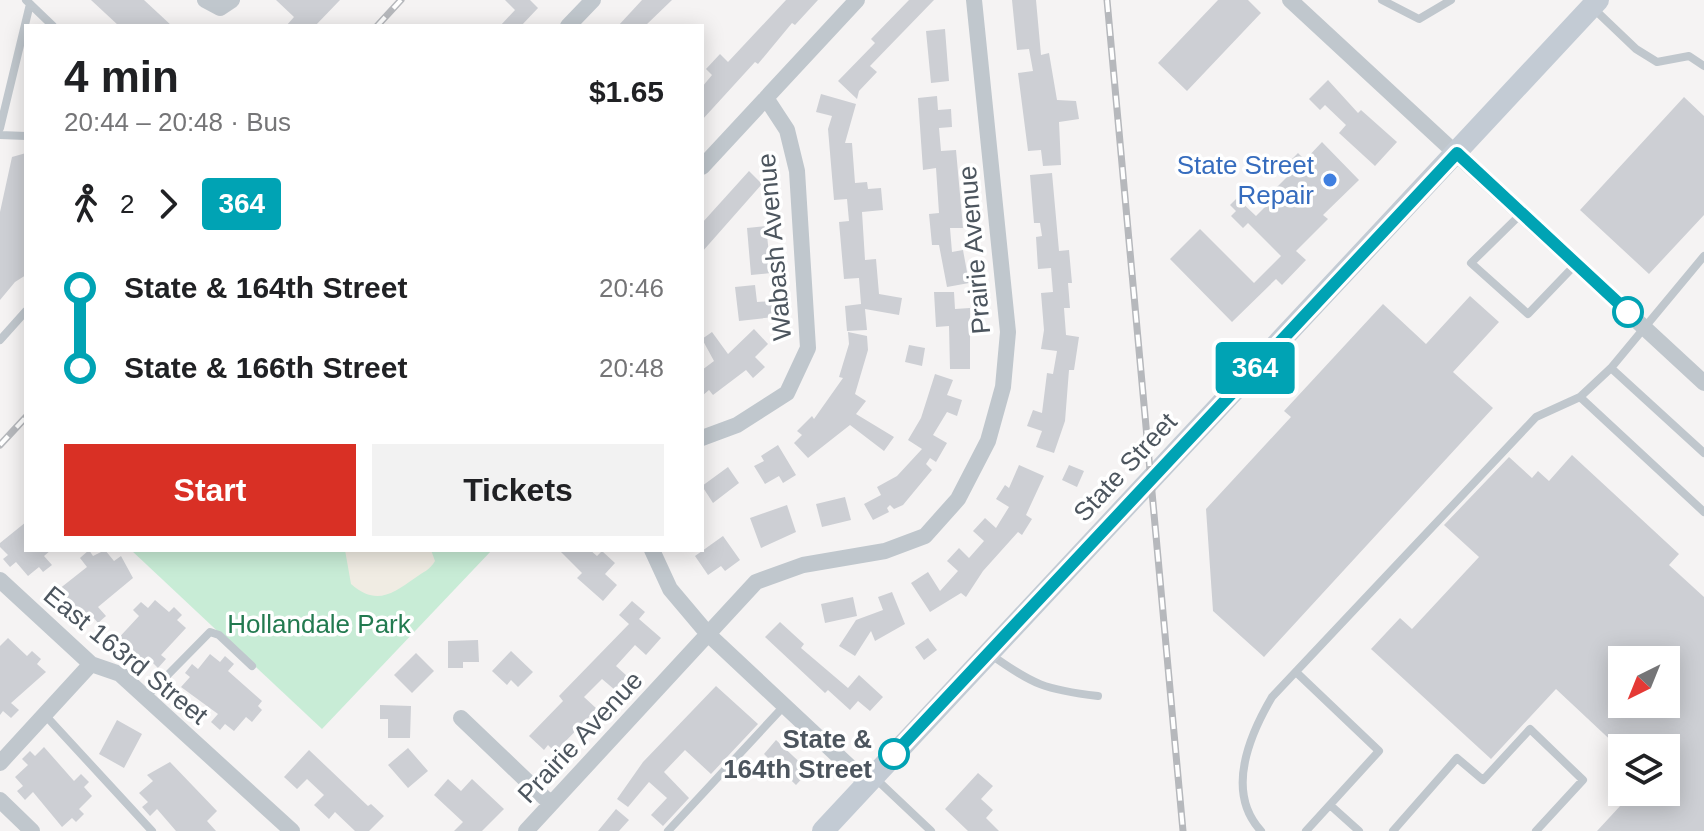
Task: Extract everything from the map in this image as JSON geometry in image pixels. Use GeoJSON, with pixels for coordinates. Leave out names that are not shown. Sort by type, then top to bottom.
{"type":"FeatureCollection","features":[{"type":"Feature","properties":{"kind":"street"},"geometry":{"type":"LineString","coordinates":[[570,24],[593,0]]}},
{"type":"Feature","properties":{"kind":"street"},"geometry":{"type":"LineString","coordinates":[[704,165],[857,0]]}},
{"type":"Feature","properties":{"kind":"street","name":"Prairie Avenue"},"geometry":{"type":"LineString","coordinates":[[526,831],[756,582],[803,565],[885,551],[925,536],[958,499],[988,441],[1003,387],[1008,332],[974,0]]}},
{"type":"Feature","properties":{"kind":"street"},"geometry":{"type":"LineString","coordinates":[[1290,0],[1704,383]]}},
{"type":"Feature","properties":{"kind":"street","name":"State Street"},"geometry":{"type":"LineString","coordinates":[[823,831],[1595,3]]}},
{"type":"Feature","properties":{"kind":"street","name":"Wabash Avenue"},"geometry":{"type":"LineString","coordinates":[[704,437],[737,425],[787,393],[808,348],[797,171],[787,130],[766,98]]}},
{"type":"Feature","properties":{"kind":"street"},"geometry":{"type":"LineString","coordinates":[[653,552],[670,589],[708,634],[870,780]]}},
{"type":"Feature","properties":{"kind":"street","name":"East 163rd Street"},"geometry":{"type":"LineString","coordinates":[[0,580],[91,664],[120,674],[292,831]]}},
{"type":"Feature","properties":{"kind":"street"},"geometry":{"type":"LineString","coordinates":[[0,763],[91,664]]}},
{"type":"Feature","properties":{"kind":"street"},"geometry":{"type":"LineString","coordinates":[[461,718],[551,804]]}},
{"type":"Feature","properties":{"kind":"street"},"geometry":{"type":"LineString","coordinates":[[0,800],[32,831]]}},
{"type":"Feature","properties":{"kind":"lane"},"geometry":{"type":"LineString","coordinates":[[1382,0],[1419,19],[1451,0]]}},
{"type":"Feature","properties":{"kind":"lane"},"geometry":{"type":"LineString","coordinates":[[28,2],[51,24]]}},
{"type":"Feature","properties":{"kind":"lane"},"geometry":{"type":"LineString","coordinates":[[0,128],[28,2]]}},
{"type":"Feature","properties":{"kind":"lane"},"geometry":{"type":"LineString","coordinates":[[1595,3],[1636,49],[1657,62],[1689,56],[1704,66]]}},
{"type":"Feature","properties":{"kind":"lane"},"geometry":{"type":"LineString","coordinates":[[0,135],[24,136]]}},
{"type":"Feature","properties":{"kind":"lane"},"geometry":{"type":"LineString","coordinates":[[1521,213],[1471,263],[1528,314],[1576,264]]}},
{"type":"Feature","properties":{"kind":"lane"},"geometry":{"type":"LineString","coordinates":[[1261,831],[1251,820],[1241,787],[1252,731],[1272,697],[1536,417],[1580,397],[1611,368],[1704,256]]}},
{"type":"Feature","properties":{"kind":"lane"},"geometry":{"type":"LineString","coordinates":[[0,340],[24,313]]}},
{"type":"Feature","properties":{"kind":"lane"},"geometry":{"type":"LineString","coordinates":[[1611,368],[1704,453]]}},
{"type":"Feature","properties":{"kind":"lane"},"geometry":{"type":"LineString","coordinates":[[1580,397],[1704,512]]}},
{"type":"Feature","properties":{"kind":"lane"},"geometry":{"type":"LineString","coordinates":[[145,699],[210,632],[219,635],[252,666]]}},
{"type":"Feature","properties":{"kind":"lane"},"geometry":{"type":"LineString","coordinates":[[989,653],[1034,685],[1098,696]]}},
{"type":"Feature","properties":{"kind":"lane"},"geometry":{"type":"LineString","coordinates":[[1296,672],[1379,751],[1306,831]]}},
{"type":"Feature","properties":{"kind":"lane"},"geometry":{"type":"LineString","coordinates":[[668,831],[784,705]]}},
{"type":"Feature","properties":{"kind":"lane"},"geometry":{"type":"LineString","coordinates":[[45,715],[152,831]]}},
{"type":"Feature","properties":{"kind":"lane"},"geometry":{"type":"LineString","coordinates":[[1393,831],[1457,758],[1483,780],[1530,729],[1583,780],[1536,831]]}},
{"type":"Feature","properties":{"kind":"lane"},"geometry":{"type":"LineString","coordinates":[[870,780],[931,831]]}},
{"type":"Feature","properties":{"kind":"lane"},"geometry":{"type":"LineString","coordinates":[[1330,805],[1359,831]]}},
{"type":"Feature","properties":{"kind":"green space","name":"Hollandale Park"},"geometry":{"type":"Polygon","coordinates":[[[133,552],[490,552],[322,729],[133,552]]]}},
{"type":"Feature","properties":{"kind":"sand"},"geometry":{"type":"Polygon","coordinates":[[[345,552],[432,552],[435,561],[429,569],[399,589],[384,595],[368,595],[351,584],[345,552]]]}},
{"type":"Feature","properties":{"kind":"building"},"geometry":{"type":"Polygon","coordinates":[[[91,0],[144,0],[170,24],[117,24],[91,0]]]}},
{"type":"Feature","properties":{"kind":"building"},"geometry":{"type":"Polygon","coordinates":[[[276,0],[340,0],[317,24],[288,24],[294,17],[276,0]]]}},
{"type":"Feature","properties":{"kind":"building"},"geometry":{"type":"Polygon","coordinates":[[[505,0],[530,0],[538,8],[523,24],[502,24],[515,10],[505,0]]]}},
{"type":"Feature","properties":{"kind":"building"},"geometry":{"type":"Polygon","coordinates":[[[642,0],[672,0],[647,24],[620,24],[642,0]]]}},
{"type":"Feature","properties":{"kind":"building"},"geometry":{"type":"Polygon","coordinates":[[[786,0],[818,0],[795,25],[792,23],[758,64],[755,62],[704,118],[704,85],[712,75],[706,69],[720,54],[728,62],[786,0]]]}},
{"type":"Feature","properties":{"kind":"building"},"geometry":{"type":"Polygon","coordinates":[[[909,0],[934,0],[870,66],[877,72],[859,91],[857,99],[838,81],[875,43],[871,39],[909,0]]]}},
{"type":"Feature","properties":{"kind":"building"},"geometry":{"type":"Polygon","coordinates":[[[1012,0],[1036,0],[1041,55],[1049,53],[1057,100],[1076,101],[1079,119],[1059,122],[1061,165],[1043,166],[1041,150],[1028,151],[1018,73],[1033,71],[1029,49],[1017,50],[1012,0]]]}},
{"type":"Feature","properties":{"kind":"building"},"geometry":{"type":"Polygon","coordinates":[[[1218,0],[1248,0],[1261,13],[1187,91],[1158,63],[1218,0]]]}},
{"type":"Feature","properties":{"kind":"building"},"geometry":{"type":"Polygon","coordinates":[[[945,29],[949,81],[931,83],[926,31],[945,29]]]}},
{"type":"Feature","properties":{"kind":"building"},"geometry":{"type":"Polygon","coordinates":[[[1328,80],[1358,113],[1361,110],[1397,142],[1375,166],[1339,133],[1346,125],[1325,105],[1320,110],[1309,99],[1328,80]]]}},
{"type":"Feature","properties":{"kind":"building"},"geometry":{"type":"Polygon","coordinates":[[[821,94],[856,104],[845,143],[852,143],[855,183],[867,182],[868,189],[881,188],[883,210],[862,212],[865,260],[876,259],[879,294],[902,298],[899,315],[865,309],[867,330],[847,331],[845,306],[861,304],[859,278],[844,279],[839,222],[849,221],[847,199],[834,200],[828,129],[832,116],[816,112],[821,94]]]}},
{"type":"Feature","properties":{"kind":"building"},"geometry":{"type":"Polygon","coordinates":[[[937,96],[938,110],[951,109],[952,127],[939,128],[941,151],[956,150],[963,228],[950,228],[952,252],[963,250],[969,283],[947,287],[939,245],[932,245],[929,214],[939,213],[936,168],[923,170],[918,98],[937,96]]]}},
{"type":"Feature","properties":{"kind":"building"},"geometry":{"type":"Polygon","coordinates":[[[1684,97],[1704,116],[1704,215],[1649,274],[1580,210],[1684,97]]]}},
{"type":"Feature","properties":{"kind":"building"},"geometry":{"type":"Polygon","coordinates":[[[1322,142],[1359,180],[1323,215],[1328,219],[1296,251],[1306,260],[1282,285],[1276,279],[1232,322],[1170,259],[1200,229],[1254,283],[1281,256],[1248,223],[1243,228],[1231,216],[1236,211],[1230,205],[1237,198],[1256,216],[1276,196],[1272,192],[1292,172],[1285,166],[1298,153],[1305,160],[1322,142]]]}},
{"type":"Feature","properties":{"kind":"building"},"geometry":{"type":"Polygon","coordinates":[[[24,154],[24,276],[0,300],[0,212],[12,157],[24,154]]]}},
{"type":"Feature","properties":{"kind":"building"},"geometry":{"type":"Polygon","coordinates":[[[749,171],[762,184],[704,250],[704,221],[749,171]]]}},
{"type":"Feature","properties":{"kind":"building"},"geometry":{"type":"Polygon","coordinates":[[[1052,173],[1059,251],[1069,250],[1072,283],[1068,283],[1070,308],[1064,308],[1066,335],[1079,337],[1074,370],[1069,370],[1065,421],[1054,453],[1036,447],[1042,431],[1027,426],[1033,410],[1042,413],[1047,373],[1053,374],[1057,351],[1041,349],[1044,330],[1041,293],[1053,292],[1051,268],[1038,269],[1036,237],[1042,236],[1040,223],[1034,223],[1030,175],[1052,173]]]}},
{"type":"Feature","properties":{"kind":"building"},"geometry":{"type":"Polygon","coordinates":[[[766,226],[771,273],[751,275],[747,228],[766,226]]]}},
{"type":"Feature","properties":{"kind":"building"},"geometry":{"type":"Polygon","coordinates":[[[755,285],[757,302],[771,301],[774,317],[739,321],[735,287],[755,285]]]}},
{"type":"Feature","properties":{"kind":"building"},"geometry":{"type":"Polygon","coordinates":[[[934,292],[954,292],[955,309],[970,308],[970,369],[950,369],[949,326],[936,327],[934,292]]]}},
{"type":"Feature","properties":{"kind":"building"},"geometry":{"type":"Polygon","coordinates":[[[1470,296],[1499,322],[1453,372],[1493,408],[1264,657],[1213,611],[1206,509],[1291,417],[1284,411],[1383,304],[1426,344],[1470,296]]]}},
{"type":"Feature","properties":{"kind":"building"},"geometry":{"type":"Polygon","coordinates":[[[754,329],[768,344],[755,357],[765,367],[753,378],[746,370],[713,395],[709,390],[704,394],[704,368],[714,361],[704,338],[712,332],[728,354],[754,329]]]}},
{"type":"Feature","properties":{"kind":"building"},"geometry":{"type":"Polygon","coordinates":[[[848,332],[867,336],[868,350],[855,394],[866,401],[856,414],[894,437],[884,451],[850,425],[808,458],[794,443],[802,435],[797,431],[812,416],[814,419],[843,378],[839,377],[849,344],[848,332]]]}},
{"type":"Feature","properties":{"kind":"building"},"geometry":{"type":"Polygon","coordinates":[[[909,345],[925,348],[922,366],[905,362],[909,345]]]}},
{"type":"Feature","properties":{"kind":"building"},"geometry":{"type":"Polygon","coordinates":[[[935,374],[953,380],[947,395],[962,400],[957,416],[947,412],[933,435],[947,443],[936,462],[930,458],[926,464],[932,470],[903,505],[894,509],[890,505],[887,508],[889,512],[873,520],[864,504],[881,495],[877,487],[897,476],[922,449],[908,440],[921,418],[935,374]]]}},
{"type":"Feature","properties":{"kind":"building"},"geometry":{"type":"Polygon","coordinates":[[[778,445],[796,475],[783,483],[779,476],[765,484],[754,466],[764,461],[761,456],[778,445]]]}},
{"type":"Feature","properties":{"kind":"building"},"geometry":{"type":"Polygon","coordinates":[[[1572,455],[1679,554],[1669,565],[1704,597],[1704,831],[1597,831],[1620,806],[1680,806],[1680,734],[1608,734],[1608,738],[1556,689],[1491,759],[1371,649],[1400,618],[1412,629],[1479,557],[1444,525],[1509,457],[1532,478],[1538,471],[1549,481],[1572,455]]]}},
{"type":"Feature","properties":{"kind":"building"},"geometry":{"type":"Polygon","coordinates":[[[1019,465],[1044,476],[1026,515],[1032,519],[1022,535],[1018,532],[983,571],[966,597],[961,593],[930,612],[911,583],[928,572],[940,591],[958,571],[947,561],[959,548],[969,558],[984,541],[973,531],[985,518],[996,528],[1009,507],[996,499],[1005,485],[1009,488],[1019,465]]]}},
{"type":"Feature","properties":{"kind":"building"},"geometry":{"type":"Polygon","coordinates":[[[1069,465],[1084,471],[1077,487],[1062,480],[1069,465]]]}},
{"type":"Feature","properties":{"kind":"building"},"geometry":{"type":"Polygon","coordinates":[[[728,467],[739,483],[713,503],[704,485],[728,467]]]}},
{"type":"Feature","properties":{"kind":"building"},"geometry":{"type":"Polygon","coordinates":[[[845,497],[851,520],[822,527],[816,504],[845,497]]]}},
{"type":"Feature","properties":{"kind":"building"},"geometry":{"type":"Polygon","coordinates":[[[787,505],[796,532],[761,548],[750,518],[787,505]]]}},
{"type":"Feature","properties":{"kind":"building"},"geometry":{"type":"Polygon","coordinates":[[[24,524],[24,552],[49,552],[44,556],[52,565],[43,572],[39,567],[28,576],[16,562],[10,567],[3,559],[8,555],[0,543],[24,524]]]}},
{"type":"Feature","properties":{"kind":"building"},"geometry":{"type":"Polygon","coordinates":[[[723,536],[740,560],[725,571],[721,566],[708,575],[695,556],[723,536]]]}},
{"type":"Feature","properties":{"kind":"building"},"geometry":{"type":"Polygon","coordinates":[[[87,552],[93,556],[107,552],[114,561],[121,556],[133,578],[98,607],[106,616],[98,623],[93,617],[82,626],[71,613],[66,617],[49,597],[87,567],[80,558],[87,552]]]}},
{"type":"Feature","properties":{"kind":"building"},"geometry":{"type":"Polygon","coordinates":[[[561,552],[592,552],[597,556],[603,552],[615,563],[605,574],[617,585],[603,601],[577,578],[582,573],[561,552]]]}},
{"type":"Feature","properties":{"kind":"building"},"geometry":{"type":"Polygon","coordinates":[[[892,592],[905,624],[875,641],[871,631],[855,656],[839,646],[856,620],[883,610],[878,597],[892,592]]]}},
{"type":"Feature","properties":{"kind":"building"},"geometry":{"type":"Polygon","coordinates":[[[853,597],[857,616],[825,623],[821,604],[853,597]]]}},
{"type":"Feature","properties":{"kind":"building"},"geometry":{"type":"Polygon","coordinates":[[[155,600],[169,612],[174,607],[182,615],[177,620],[186,628],[161,655],[166,659],[158,668],[151,661],[144,670],[130,658],[125,663],[117,655],[122,650],[114,643],[139,616],[133,610],[141,602],[148,608],[155,600]]]}},
{"type":"Feature","properties":{"kind":"building"},"geometry":{"type":"Polygon","coordinates":[[[632,601],[645,612],[639,619],[661,638],[646,655],[635,645],[616,666],[627,676],[615,690],[602,679],[584,697],[597,709],[555,752],[548,745],[544,750],[529,736],[563,701],[559,696],[629,624],[619,615],[632,601]]]}},
{"type":"Feature","properties":{"kind":"building"},"geometry":{"type":"Polygon","coordinates":[[[780,622],[804,644],[801,648],[848,688],[859,675],[883,697],[870,711],[858,701],[850,710],[828,690],[825,693],[765,637],[780,622]]]}},
{"type":"Feature","properties":{"kind":"building"},"geometry":{"type":"Polygon","coordinates":[[[8,638],[27,656],[32,651],[41,659],[37,664],[46,672],[11,703],[19,710],[11,718],[3,711],[0,715],[0,646],[8,638]]]}},
{"type":"Feature","properties":{"kind":"building"},"geometry":{"type":"Polygon","coordinates":[[[928,638],[937,650],[924,660],[915,647],[928,638]]]}},
{"type":"Feature","properties":{"kind":"building"},"geometry":{"type":"Polygon","coordinates":[[[478,640],[479,662],[463,662],[463,668],[448,668],[448,641],[478,640]]]}},
{"type":"Feature","properties":{"kind":"building"},"geometry":{"type":"Polygon","coordinates":[[[511,651],[533,672],[518,687],[511,680],[507,685],[492,671],[511,651]]]}},
{"type":"Feature","properties":{"kind":"building"},"geometry":{"type":"Polygon","coordinates":[[[416,653],[434,671],[412,693],[394,675],[416,653]]]}},
{"type":"Feature","properties":{"kind":"building"},"geometry":{"type":"Polygon","coordinates":[[[210,654],[220,662],[225,656],[234,664],[228,671],[262,701],[258,706],[262,710],[252,722],[246,717],[234,731],[225,724],[220,730],[211,722],[218,714],[181,687],[190,677],[185,673],[192,664],[198,669],[210,654]]]}},
{"type":"Feature","properties":{"kind":"building"},"geometry":{"type":"Polygon","coordinates":[[[716,686],[758,724],[711,774],[685,750],[664,772],[689,798],[663,826],[651,815],[667,798],[649,782],[628,807],[617,799],[643,762],[716,686]]]}},
{"type":"Feature","properties":{"kind":"building"},"geometry":{"type":"Polygon","coordinates":[[[380,705],[411,706],[410,738],[388,738],[388,719],[380,719],[380,705]]]}},
{"type":"Feature","properties":{"kind":"building"},"geometry":{"type":"Polygon","coordinates":[[[117,720],[142,734],[124,768],[99,754],[117,720]]]}},
{"type":"Feature","properties":{"kind":"building"},"geometry":{"type":"Polygon","coordinates":[[[776,740],[809,771],[796,785],[764,754],[776,740]]]}},
{"type":"Feature","properties":{"kind":"building"},"geometry":{"type":"Polygon","coordinates":[[[44,747],[74,781],[81,774],[89,782],[84,787],[92,796],[79,809],[84,814],[76,822],[72,818],[62,827],[33,792],[25,800],[17,791],[23,786],[15,777],[28,765],[22,759],[30,751],[35,756],[44,747]]]}},
{"type":"Feature","properties":{"kind":"building"},"geometry":{"type":"Polygon","coordinates":[[[408,748],[428,771],[408,788],[388,765],[408,748]]]}},
{"type":"Feature","properties":{"kind":"building"},"geometry":{"type":"Polygon","coordinates":[[[309,750],[368,806],[371,804],[384,816],[369,831],[355,831],[335,812],[329,819],[314,805],[324,795],[307,779],[297,789],[284,777],[309,750]]]}},
{"type":"Feature","properties":{"kind":"building"},"geometry":{"type":"Polygon","coordinates":[[[170,762],[217,811],[207,821],[216,831],[176,831],[157,809],[150,816],[142,807],[148,802],[139,793],[153,781],[147,775],[170,762]]]}},
{"type":"Feature","properties":{"kind":"building"},"geometry":{"type":"Polygon","coordinates":[[[978,773],[993,786],[981,799],[993,810],[986,818],[999,831],[968,831],[945,809],[978,773]]]}},
{"type":"Feature","properties":{"kind":"building"},"geometry":{"type":"Polygon","coordinates":[[[448,779],[461,791],[472,779],[504,809],[482,831],[454,831],[463,822],[434,795],[448,779]]]}},
{"type":"Feature","properties":{"kind":"building"},"geometry":{"type":"Polygon","coordinates":[[[616,809],[629,820],[619,831],[598,831],[616,809]]]}},
{"type":"Feature","properties":{"kind":"railway"},"geometry":{"type":"LineString","coordinates":[[379,24],[401,0]]}},
{"type":"Feature","properties":{"kind":"railway"},"geometry":{"type":"LineString","coordinates":[[1107,0],[1183,831]]}},
{"type":"Feature","properties":{"kind":"railway"},"geometry":{"type":"LineString","coordinates":[[0,445],[24,419]]}},
{"type":"Feature","properties":{"kind":"bus line","name":"364"},"geometry":{"type":"LineString","coordinates":[[894,754],[1457,153],[1628,312]]}},
{"type":"Feature","properties":{"kind":"place","name":"State Street Repair"},"geometry":{"type":"Point","coordinates":[1330,180]}},
{"type":"Feature","properties":{"kind":"place","name":"State & 164th Street"},"geometry":{"type":"Point","coordinates":[894,754]}}]}
